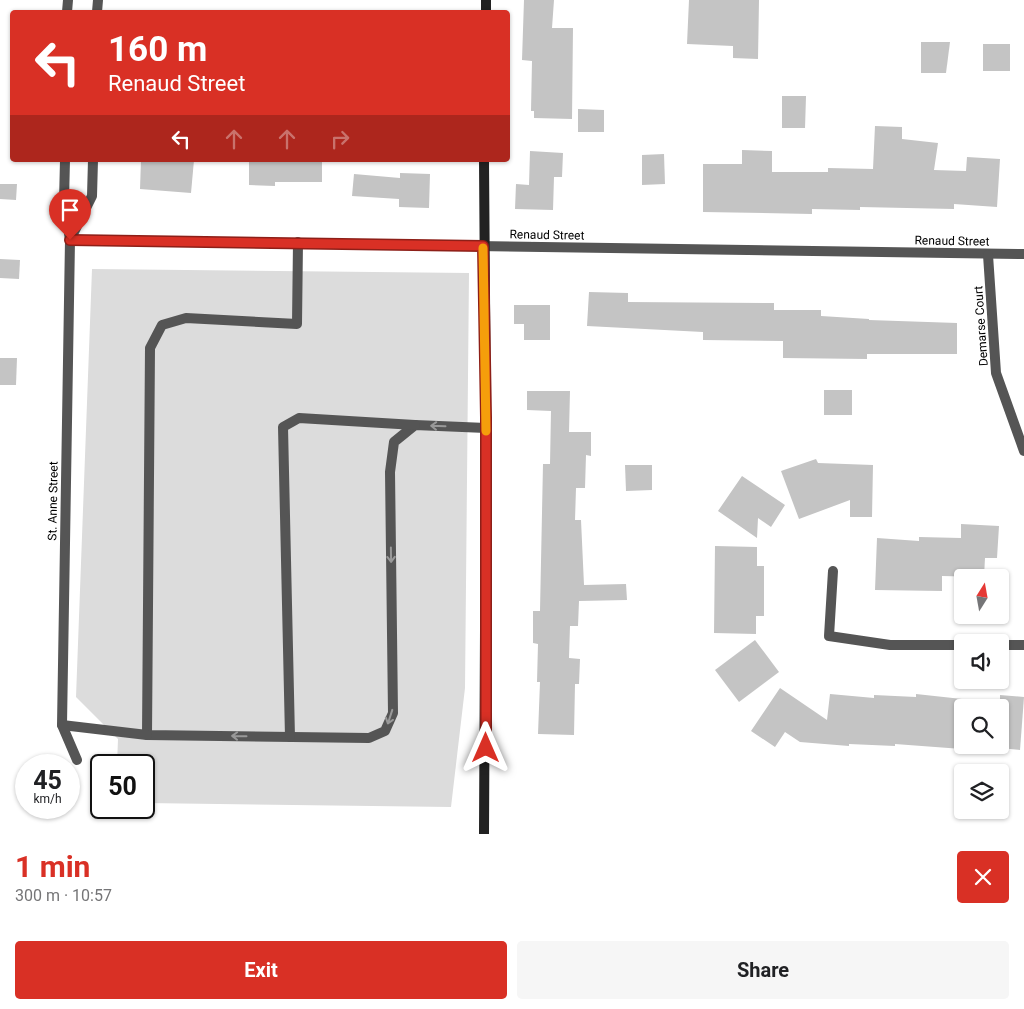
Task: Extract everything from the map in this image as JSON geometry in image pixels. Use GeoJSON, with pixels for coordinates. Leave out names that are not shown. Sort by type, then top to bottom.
{"type":"FeatureCollection","features":[{"type":"Feature","properties":{"kind":"main road"},"geometry":{"type":"LineString","coordinates":[[484,162],[483,246],[486,428],[484,834]]}},
{"type":"Feature","properties":{"kind":"street","name":"St. Anne Street"},"geometry":{"type":"LineString","coordinates":[[65,162],[64,202],[70,240],[62,725],[74,754]]}},
{"type":"Feature","properties":{"kind":"street","name":"St. Anne Street"},"geometry":{"type":"LineString","coordinates":[[70,240],[92,196],[93,162]]}},
{"type":"Feature","properties":{"kind":"street","name":"Renaud Street"},"geometry":{"type":"LineString","coordinates":[[70,240],[298,242],[988,255],[1024,254]]}},
{"type":"Feature","properties":{"kind":"street"},"geometry":{"type":"LineString","coordinates":[[147,735],[150,348],[162,325],[186,318],[297,324],[298,242]]}},
{"type":"Feature","properties":{"kind":"street","name":"Demarse Court"},"geometry":{"type":"LineString","coordinates":[[988,255],[996,373],[1024,451]]}},
{"type":"Feature","properties":{"kind":"street"},"geometry":{"type":"LineString","coordinates":[[290,737],[283,427],[299,418],[486,428]]}},
{"type":"Feature","properties":{"kind":"street"},"geometry":{"type":"LineString","coordinates":[[62,725],[147,735],[369,738],[385,730],[393,713],[390,472],[394,442],[415,425]]}},
{"type":"Feature","properties":{"kind":"street"},"geometry":{"type":"LineString","coordinates":[[833,571],[829,636],[890,645],[954,645]]}},
{"type":"Feature","properties":{"kind":"street"},"geometry":{"type":"LineString","coordinates":[[1009,645],[1024,645]]}},
{"type":"Feature","properties":{"kind":"shaded area"},"geometry":{"type":"Polygon","coordinates":[[[92,269],[469,273],[465,688],[451,807],[155,803],[155,754],[117,754],[118,739],[76,697],[92,269]]]}},
{"type":"Feature","properties":{"kind":"building"},"geometry":{"type":"Polygon","coordinates":[[[524,0],[554,0],[552,28],[573,28],[572,119],[534,118],[534,111],[531,111],[532,61],[522,60],[524,0]]]}},
{"type":"Feature","properties":{"kind":"building"},"geometry":{"type":"Polygon","coordinates":[[[689,0],[759,0],[758,59],[733,58],[733,46],[687,44],[689,0]]]}},
{"type":"Feature","properties":{"kind":"building"},"geometry":{"type":"Polygon","coordinates":[[[921,42],[950,42],[946,73],[921,73],[921,42]]]}},
{"type":"Feature","properties":{"kind":"building"},"geometry":{"type":"Polygon","coordinates":[[[983,44],[1010,44],[1010,71],[983,71],[983,44]]]}},
{"type":"Feature","properties":{"kind":"building"},"geometry":{"type":"Polygon","coordinates":[[[782,96],[806,96],[805,128],[782,128],[782,96]]]}},
{"type":"Feature","properties":{"kind":"building"},"geometry":{"type":"Polygon","coordinates":[[[578,109],[604,110],[604,132],[578,132],[578,109]]]}},
{"type":"Feature","properties":{"kind":"building"},"geometry":{"type":"Polygon","coordinates":[[[875,126],[902,127],[902,139],[938,143],[934,170],[966,171],[967,157],[1000,159],[997,207],[954,204],[954,209],[860,207],[860,210],[812,209],[812,214],[703,212],[703,164],[742,164],[742,150],[772,151],[772,172],[828,172],[828,168],[873,169],[875,126]]]}},
{"type":"Feature","properties":{"kind":"building"},"geometry":{"type":"Polygon","coordinates":[[[530,151],[563,153],[562,177],[554,177],[553,210],[515,209],[516,184],[529,185],[530,151]]]}},
{"type":"Feature","properties":{"kind":"building"},"geometry":{"type":"Polygon","coordinates":[[[664,154],[665,184],[642,185],[642,155],[664,154]]]}},
{"type":"Feature","properties":{"kind":"building"},"geometry":{"type":"Polygon","coordinates":[[[141,162],[194,162],[191,193],[140,189],[141,162]]]}},
{"type":"Feature","properties":{"kind":"building"},"geometry":{"type":"Polygon","coordinates":[[[249,162],[322,162],[322,182],[275,182],[275,186],[249,185],[249,162]]]}},
{"type":"Feature","properties":{"kind":"building"},"geometry":{"type":"Polygon","coordinates":[[[400,173],[430,174],[429,208],[399,207],[399,199],[352,196],[354,174],[400,178],[400,173]]]}},
{"type":"Feature","properties":{"kind":"building"},"geometry":{"type":"Polygon","coordinates":[[[0,184],[17,184],[16,200],[0,199],[0,184]]]}},
{"type":"Feature","properties":{"kind":"building"},"geometry":{"type":"Polygon","coordinates":[[[0,259],[20,260],[19,279],[0,278],[0,259]]]}},
{"type":"Feature","properties":{"kind":"building"},"geometry":{"type":"Polygon","coordinates":[[[589,292],[628,293],[628,302],[774,303],[774,310],[821,310],[821,316],[869,320],[957,323],[957,354],[867,354],[867,359],[783,358],[783,341],[703,340],[703,332],[587,326],[589,292]]]}},
{"type":"Feature","properties":{"kind":"building"},"geometry":{"type":"Polygon","coordinates":[[[514,305],[550,305],[550,340],[524,340],[524,324],[514,324],[514,305]]]}},
{"type":"Feature","properties":{"kind":"building"},"geometry":{"type":"Polygon","coordinates":[[[0,358],[17,358],[16,385],[0,385],[0,358]]]}},
{"type":"Feature","properties":{"kind":"building"},"geometry":{"type":"Polygon","coordinates":[[[824,390],[852,390],[852,415],[824,415],[824,390]]]}},
{"type":"Feature","properties":{"kind":"building"},"geometry":{"type":"Polygon","coordinates":[[[527,391],[570,391],[569,432],[591,432],[591,456],[586,455],[585,488],[576,488],[575,520],[581,520],[584,585],[626,584],[627,600],[579,601],[578,626],[570,626],[569,658],[580,659],[579,684],[575,684],[574,735],[538,734],[540,682],[537,682],[538,644],[533,643],[533,611],[540,611],[543,464],[550,464],[551,411],[527,410],[527,391]]]}},
{"type":"Feature","properties":{"kind":"building"},"geometry":{"type":"Polygon","coordinates":[[[816,459],[818,463],[873,465],[872,517],[850,517],[850,500],[799,519],[781,471],[816,459]]]}},
{"type":"Feature","properties":{"kind":"building"},"geometry":{"type":"Polygon","coordinates":[[[625,465],[652,465],[652,490],[626,491],[625,465]]]}},
{"type":"Feature","properties":{"kind":"building"},"geometry":{"type":"Polygon","coordinates":[[[742,476],[785,505],[771,527],[758,518],[757,538],[718,511],[742,476]]]}},
{"type":"Feature","properties":{"kind":"building"},"geometry":{"type":"Polygon","coordinates":[[[961,524],[999,526],[997,558],[985,558],[984,569],[954,569],[954,576],[942,576],[942,591],[875,590],[877,538],[919,541],[919,537],[961,538],[961,524]]]}},
{"type":"Feature","properties":{"kind":"building"},"geometry":{"type":"Polygon","coordinates":[[[715,546],[757,547],[757,566],[764,566],[764,616],[756,616],[756,634],[714,633],[715,546]]]}},
{"type":"Feature","properties":{"kind":"building"},"geometry":{"type":"Polygon","coordinates":[[[755,640],[779,672],[739,702],[715,670],[755,640]]]}},
{"type":"Feature","properties":{"kind":"building"},"geometry":{"type":"Polygon","coordinates":[[[780,688],[827,720],[830,694],[874,698],[874,695],[916,697],[916,694],[962,699],[954,699],[954,748],[895,744],[895,746],[849,744],[849,746],[800,742],[785,732],[775,747],[751,731],[780,688]]]}},
{"type":"Feature","properties":{"kind":"building"},"geometry":{"type":"Polygon","coordinates":[[[1000,695],[1024,697],[1020,750],[1009,749],[1009,699],[1000,699],[1000,695]]]}},
{"type":"Feature","properties":{"kind":"slow traffic"},"geometry":{"type":"LineString","coordinates":[[483,248],[486,431]]}},
{"type":"Feature","properties":{"kind":"route"},"geometry":{"type":"LineString","coordinates":[[70,240],[456,244],[483,246],[486,417],[486,748]]}}]}
